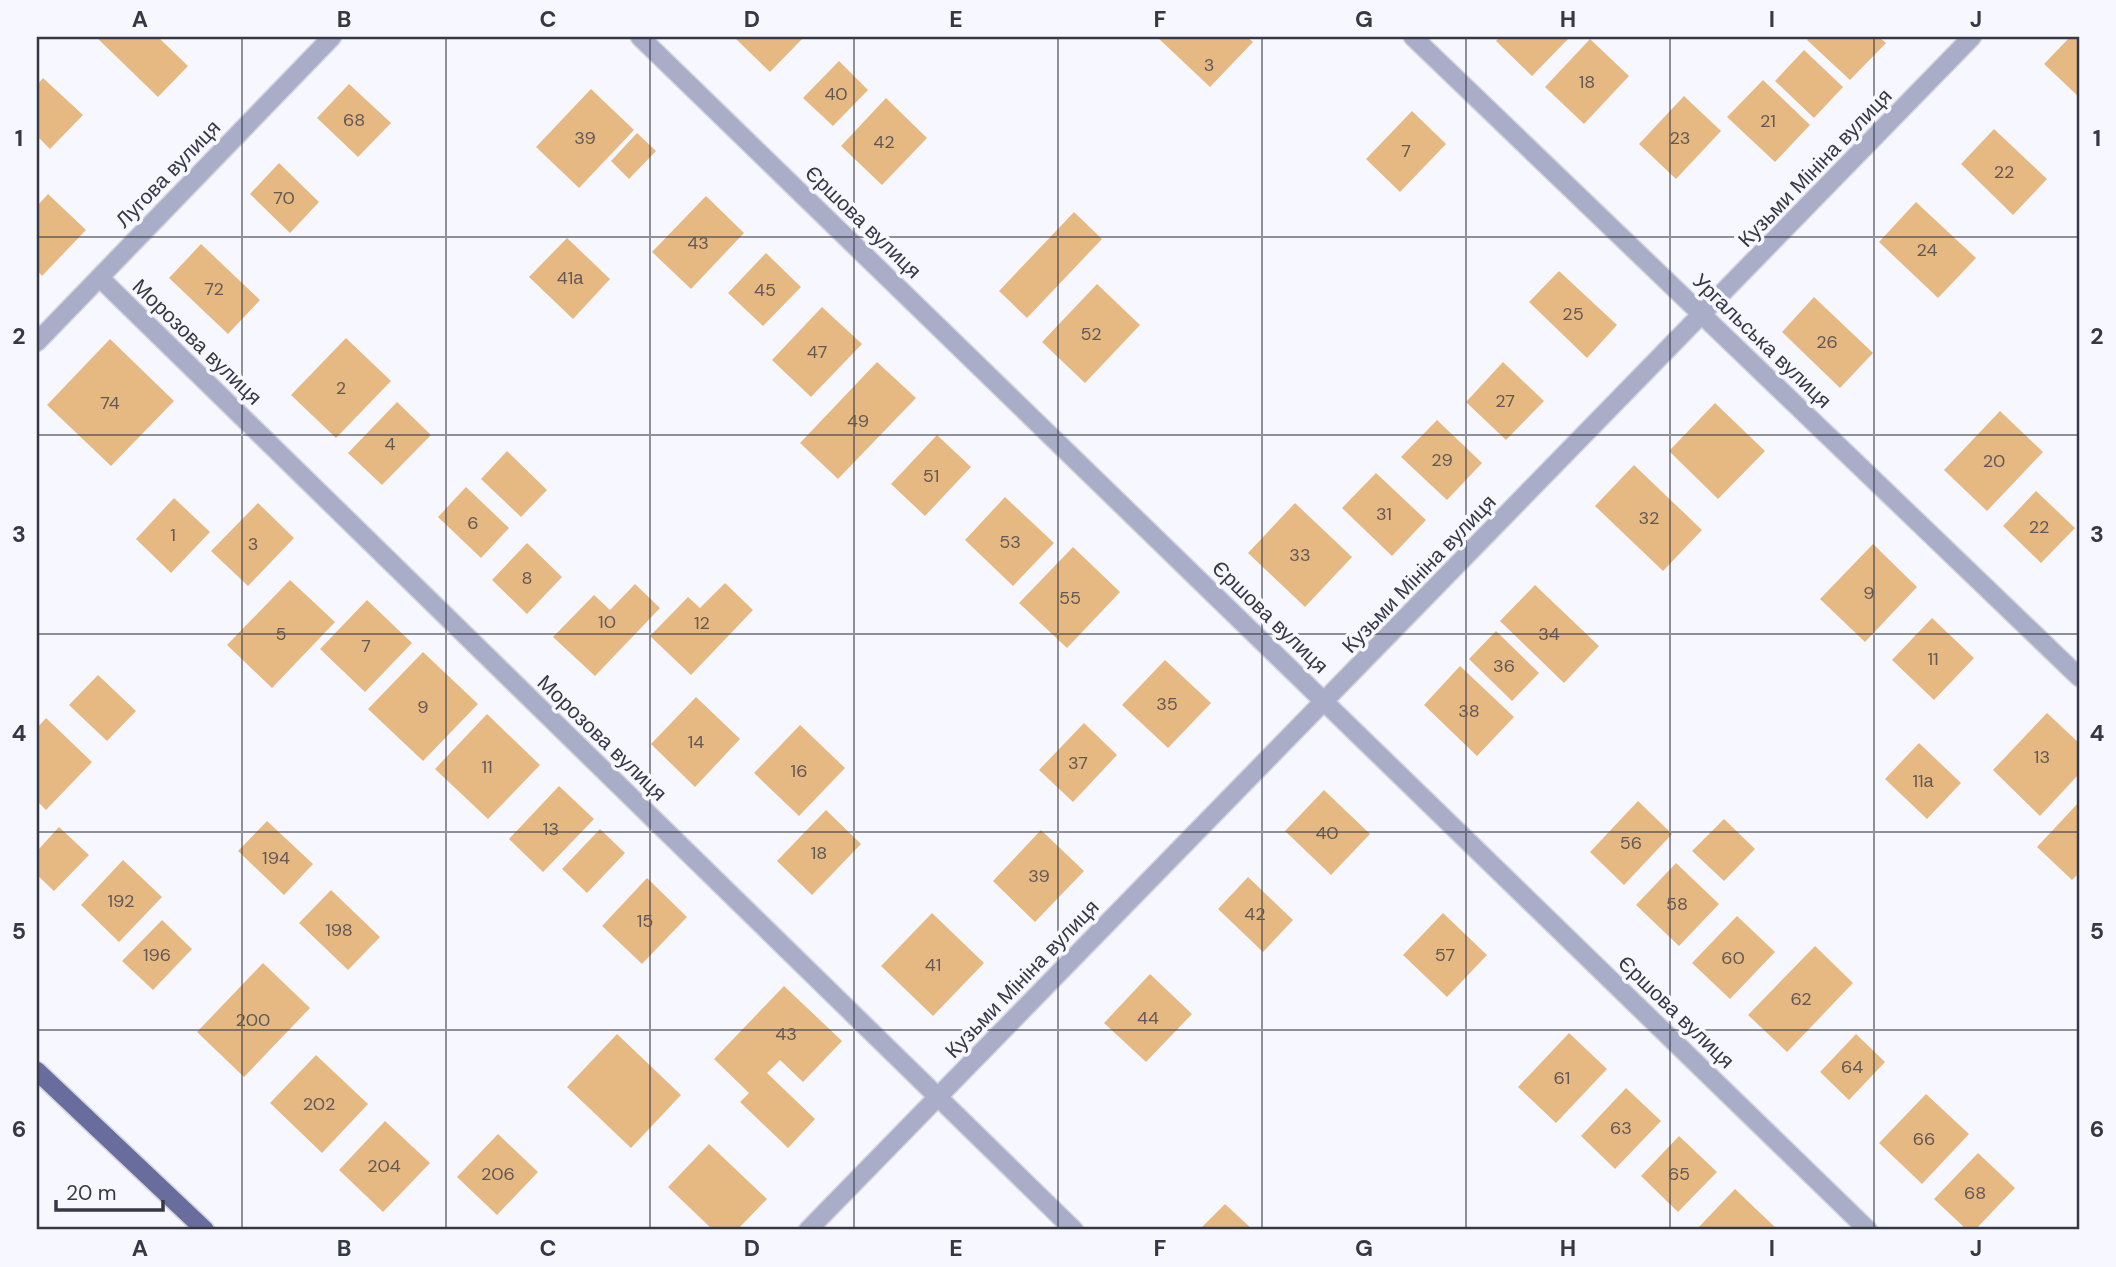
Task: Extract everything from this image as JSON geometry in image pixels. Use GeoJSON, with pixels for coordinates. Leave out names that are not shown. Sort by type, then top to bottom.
{"type":"FeatureCollection","features":[{"type":"Feature","properties":{"kind":"main road"},"geometry":{"type":"LineString","coordinates":[[37,1071],[205,1230]]}},
{"type":"Feature","properties":{"kind":"street","name":"Лугова вулиця"},"geometry":{"type":"LineString","coordinates":[[37,342],[332,37]]}},
{"type":"Feature","properties":{"kind":"street","name":"Єршова вулиця"},"geometry":{"type":"LineString","coordinates":[[640,37],[1868,1230]]}},
{"type":"Feature","properties":{"kind":"street","name":"Ургальська вулиця"},"geometry":{"type":"LineString","coordinates":[[1413,37],[2079,677]]}},
{"type":"Feature","properties":{"kind":"street","name":"Кузьми Мініна вулиця"},"geometry":{"type":"LineString","coordinates":[[808,1230],[1703,316],[1972,37]]}},
{"type":"Feature","properties":{"kind":"street","name":"Морозова вулиця"},"geometry":{"type":"LineString","coordinates":[[100,278],[1074,1230]]}},
{"type":"Feature","properties":{"kind":"building"},"geometry":{"type":"Polygon","coordinates":[[[96,37],[158,37],[188,66],[158,97],[96,37]]]}},
{"type":"Feature","properties":{"kind":"building"},"geometry":{"type":"Polygon","coordinates":[[[734,37],[804,37],[770,72],[734,37]]]}},
{"type":"Feature","properties":{"kind":"building"},"geometry":{"type":"Polygon","coordinates":[[[1157,37],[1247,37],[1253,42],[1210,87],[1157,37]]]}},
{"type":"Feature","properties":{"kind":"building"},"geometry":{"type":"Polygon","coordinates":[[[1500,37],[1570,37],[1532,76],[1496,41],[1500,37]]]}},
{"type":"Feature","properties":{"kind":"building"},"geometry":{"type":"Polygon","coordinates":[[[1810,37],[1879,37],[1886,43],[1850,80],[1807,40],[1810,37]]]}},
{"type":"Feature","properties":{"kind":"building"},"geometry":{"type":"Polygon","coordinates":[[[2070,37],[2079,37],[2079,97],[2044,64],[2070,37]]]}},
{"type":"Feature","properties":{"kind":"building"},"geometry":{"type":"Polygon","coordinates":[[[1590,39],[1629,76],[1584,124],[1545,87],[1590,39]]]}},
{"type":"Feature","properties":{"kind":"building"},"geometry":{"type":"Polygon","coordinates":[[[1804,50],[1843,87],[1814,118],[1775,81],[1804,50]]]}},
{"type":"Feature","properties":{"kind":"building"},"geometry":{"type":"Polygon","coordinates":[[[839,61],[868,90],[833,126],[803,98],[839,61]]]}},
{"type":"Feature","properties":{"kind":"building"},"geometry":{"type":"Polygon","coordinates":[[[43,78],[83,115],[50,149],[37,136],[37,85],[43,78]]]}},
{"type":"Feature","properties":{"kind":"building"},"geometry":{"type":"Polygon","coordinates":[[[1763,80],[1810,125],[1775,162],[1727,117],[1763,80]]]}},
{"type":"Feature","properties":{"kind":"building"},"geometry":{"type":"Polygon","coordinates":[[[349,84],[391,123],[358,157],[317,118],[349,84]]]}},
{"type":"Feature","properties":{"kind":"building"},"geometry":{"type":"Polygon","coordinates":[[[591,89],[634,130],[579,188],[536,147],[591,89]]]}},
{"type":"Feature","properties":{"kind":"building"},"geometry":{"type":"Polygon","coordinates":[[[1684,96],[1721,131],[1676,179],[1639,144],[1684,96]]]}},
{"type":"Feature","properties":{"kind":"building"},"geometry":{"type":"Polygon","coordinates":[[[886,98],[927,138],[882,185],[841,146],[886,98]]]}},
{"type":"Feature","properties":{"kind":"building"},"geometry":{"type":"Polygon","coordinates":[[[1412,111],[1446,144],[1400,192],[1366,159],[1412,111]]]}},
{"type":"Feature","properties":{"kind":"building"},"geometry":{"type":"Polygon","coordinates":[[[1994,129],[2047,179],[2013,215],[1961,164],[1994,129]]]}},
{"type":"Feature","properties":{"kind":"building"},"geometry":{"type":"Polygon","coordinates":[[[637,133],[656,151],[629,179],[611,161],[637,133]]]}},
{"type":"Feature","properties":{"kind":"building"},"geometry":{"type":"Polygon","coordinates":[[[279,163],[319,202],[290,233],[250,194],[279,163]]]}},
{"type":"Feature","properties":{"kind":"building"},"geometry":{"type":"Polygon","coordinates":[[[48,194],[86,230],[42,276],[37,270],[37,206],[48,194]]]}},
{"type":"Feature","properties":{"kind":"building"},"geometry":{"type":"Polygon","coordinates":[[[706,196],[744,233],[691,289],[652,252],[706,196]]]}},
{"type":"Feature","properties":{"kind":"building"},"geometry":{"type":"Polygon","coordinates":[[[1916,202],[1976,258],[1938,298],[1879,242],[1916,202]]]}},
{"type":"Feature","properties":{"kind":"building"},"geometry":{"type":"Polygon","coordinates":[[[1074,212],[1102,239],[1027,318],[999,291],[1074,212]]]}},
{"type":"Feature","properties":{"kind":"building"},"geometry":{"type":"Polygon","coordinates":[[[567,238],[610,279],[573,319],[529,277],[567,238]]]}},
{"type":"Feature","properties":{"kind":"building"},"geometry":{"type":"Polygon","coordinates":[[[201,244],[260,300],[228,334],[169,278],[201,244]]]}},
{"type":"Feature","properties":{"kind":"building"},"geometry":{"type":"Polygon","coordinates":[[[766,253],[801,287],[763,326],[728,293],[766,253]]]}},
{"type":"Feature","properties":{"kind":"building"},"geometry":{"type":"Polygon","coordinates":[[[1559,271],[1617,325],[1587,358],[1529,302],[1559,271]]]}},
{"type":"Feature","properties":{"kind":"building"},"geometry":{"type":"Polygon","coordinates":[[[1097,284],[1140,325],[1085,383],[1042,342],[1097,284]]]}},
{"type":"Feature","properties":{"kind":"building"},"geometry":{"type":"Polygon","coordinates":[[[1814,297],[1873,353],[1840,388],[1782,332],[1814,297]]]}},
{"type":"Feature","properties":{"kind":"building"},"geometry":{"type":"Polygon","coordinates":[[[822,307],[862,344],[811,397],[772,360],[822,307]]]}},
{"type":"Feature","properties":{"kind":"building"},"geometry":{"type":"Polygon","coordinates":[[[346,338],[391,381],[336,438],[291,395],[346,338]]]}},
{"type":"Feature","properties":{"kind":"building"},"geometry":{"type":"Polygon","coordinates":[[[110,339],[174,401],[111,466],[47,405],[110,339]]]}},
{"type":"Feature","properties":{"kind":"building"},"geometry":{"type":"Polygon","coordinates":[[[877,362],[916,398],[838,479],[800,443],[877,362]]]}},
{"type":"Feature","properties":{"kind":"building"},"geometry":{"type":"Polygon","coordinates":[[[1503,362],[1544,401],[1506,440],[1466,402],[1503,362]]]}},
{"type":"Feature","properties":{"kind":"building"},"geometry":{"type":"Polygon","coordinates":[[[397,402],[431,435],[382,485],[348,453],[397,402]]]}},
{"type":"Feature","properties":{"kind":"building"},"geometry":{"type":"Polygon","coordinates":[[[1715,403],[1765,451],[1718,499],[1669,451],[1715,403]]]}},
{"type":"Feature","properties":{"kind":"building"},"geometry":{"type":"Polygon","coordinates":[[[2000,411],[2043,452],[1987,511],[1944,470],[2000,411]]]}},
{"type":"Feature","properties":{"kind":"building"},"geometry":{"type":"Polygon","coordinates":[[[1437,420],[1482,463],[1447,500],[1401,457],[1437,420]]]}},
{"type":"Feature","properties":{"kind":"building"},"geometry":{"type":"Polygon","coordinates":[[[937,435],[971,467],[925,516],[891,484],[937,435]]]}},
{"type":"Feature","properties":{"kind":"building"},"geometry":{"type":"Polygon","coordinates":[[[507,451],[547,490],[521,517],[481,479],[507,451]]]}},
{"type":"Feature","properties":{"kind":"building"},"geometry":{"type":"Polygon","coordinates":[[[1634,465],[1702,530],[1663,571],[1595,506],[1634,465]]]}},
{"type":"Feature","properties":{"kind":"building"},"geometry":{"type":"Polygon","coordinates":[[[1376,473],[1426,520],[1392,556],[1342,508],[1376,473]]]}},
{"type":"Feature","properties":{"kind":"building"},"geometry":{"type":"Polygon","coordinates":[[[466,487],[509,528],[481,558],[438,517],[466,487]]]}},
{"type":"Feature","properties":{"kind":"building"},"geometry":{"type":"Polygon","coordinates":[[[2036,491],[2075,528],[2041,563],[2003,526],[2036,491]]]}},
{"type":"Feature","properties":{"kind":"building"},"geometry":{"type":"Polygon","coordinates":[[[1005,497],[1054,543],[1013,586],[965,540],[1005,497]]]}},
{"type":"Feature","properties":{"kind":"building"},"geometry":{"type":"Polygon","coordinates":[[[174,498],[210,532],[171,573],[136,539],[174,498]]]}},
{"type":"Feature","properties":{"kind":"building"},"geometry":{"type":"Polygon","coordinates":[[[258,503],[294,538],[248,586],[211,551],[258,503]]]}},
{"type":"Feature","properties":{"kind":"building"},"geometry":{"type":"Polygon","coordinates":[[[1295,503],[1352,557],[1305,607],[1248,553],[1295,503]]]}},
{"type":"Feature","properties":{"kind":"building"},"geometry":{"type":"Polygon","coordinates":[[[527,543],[562,577],[527,614],[492,580],[527,543]]]}},
{"type":"Feature","properties":{"kind":"building"},"geometry":{"type":"Polygon","coordinates":[[[1873,544],[1917,587],[1865,642],[1820,599],[1873,544]]]}},
{"type":"Feature","properties":{"kind":"building"},"geometry":{"type":"Polygon","coordinates":[[[1073,547],[1120,592],[1067,648],[1019,603],[1073,547]]]}},
{"type":"Feature","properties":{"kind":"building"},"geometry":{"type":"Polygon","coordinates":[[[290,580],[335,622],[272,688],[227,645],[290,580]]]}},
{"type":"Feature","properties":{"kind":"building"},"geometry":{"type":"Polygon","coordinates":[[[725,583],[753,610],[691,675],[650,636],[688,597],[700,608],[725,583]]]}},
{"type":"Feature","properties":{"kind":"building"},"geometry":{"type":"Polygon","coordinates":[[[635,584],[660,608],[595,676],[553,637],[594,595],[610,610],[635,584]]]}},
{"type":"Feature","properties":{"kind":"building"},"geometry":{"type":"Polygon","coordinates":[[[1535,585],[1599,646],[1564,683],[1500,621],[1535,585]]]}},
{"type":"Feature","properties":{"kind":"building"},"geometry":{"type":"Polygon","coordinates":[[[367,600],[412,643],[365,692],[320,649],[367,600]]]}},
{"type":"Feature","properties":{"kind":"building"},"geometry":{"type":"Polygon","coordinates":[[[1932,618],[1974,658],[1934,700],[1892,660],[1932,618]]]}},
{"type":"Feature","properties":{"kind":"building"},"geometry":{"type":"Polygon","coordinates":[[[1496,631],[1539,673],[1512,701],[1469,659],[1496,631]]]}},
{"type":"Feature","properties":{"kind":"building"},"geometry":{"type":"Polygon","coordinates":[[[423,652],[478,704],[423,761],[368,709],[423,652]]]}},
{"type":"Feature","properties":{"kind":"building"},"geometry":{"type":"Polygon","coordinates":[[[1165,660],[1211,703],[1168,748],[1122,705],[1165,660]]]}},
{"type":"Feature","properties":{"kind":"building"},"geometry":{"type":"Polygon","coordinates":[[[1460,666],[1514,717],[1477,756],[1424,705],[1460,666]]]}},
{"type":"Feature","properties":{"kind":"building"},"geometry":{"type":"Polygon","coordinates":[[[98,675],[136,711],[107,741],[69,705],[98,675]]]}},
{"type":"Feature","properties":{"kind":"building"},"geometry":{"type":"Polygon","coordinates":[[[696,697],[740,739],[695,787],[651,744],[696,697]]]}},
{"type":"Feature","properties":{"kind":"building"},"geometry":{"type":"Polygon","coordinates":[[[2047,713],[2079,743],[2079,774],[2040,816],[1993,770],[2047,713]]]}},
{"type":"Feature","properties":{"kind":"building"},"geometry":{"type":"Polygon","coordinates":[[[487,714],[540,765],[488,819],[435,769],[487,714]]]}},
{"type":"Feature","properties":{"kind":"building"},"geometry":{"type":"Polygon","coordinates":[[[46,718],[92,762],[46,810],[37,801],[37,728],[46,718]]]}},
{"type":"Feature","properties":{"kind":"building"},"geometry":{"type":"Polygon","coordinates":[[[1084,723],[1117,755],[1073,802],[1039,770],[1084,723]]]}},
{"type":"Feature","properties":{"kind":"building"},"geometry":{"type":"Polygon","coordinates":[[[800,725],[845,768],[799,816],[754,773],[800,725]]]}},
{"type":"Feature","properties":{"kind":"building"},"geometry":{"type":"Polygon","coordinates":[[[1919,743],[1961,783],[1927,819],[1885,779],[1919,743]]]}},
{"type":"Feature","properties":{"kind":"building"},"geometry":{"type":"Polygon","coordinates":[[[559,786],[594,819],[543,872],[509,839],[559,786]]]}},
{"type":"Feature","properties":{"kind":"building"},"geometry":{"type":"Polygon","coordinates":[[[1324,790],[1370,834],[1331,875],[1285,831],[1324,790]]]}},
{"type":"Feature","properties":{"kind":"building"},"geometry":{"type":"Polygon","coordinates":[[[1638,801],[1672,834],[1624,885],[1590,852],[1638,801]]]}},
{"type":"Feature","properties":{"kind":"building"},"geometry":{"type":"Polygon","coordinates":[[[2079,802],[2079,873],[2072,880],[2037,847],[2079,802]]]}},
{"type":"Feature","properties":{"kind":"building"},"geometry":{"type":"Polygon","coordinates":[[[826,810],[861,844],[812,895],[777,861],[826,810]]]}},
{"type":"Feature","properties":{"kind":"building"},"geometry":{"type":"Polygon","coordinates":[[[1724,819],[1755,849],[1724,881],[1692,851],[1724,819]]]}},
{"type":"Feature","properties":{"kind":"building"},"geometry":{"type":"Polygon","coordinates":[[[267,821],[313,864],[284,895],[238,851],[267,821]]]}},
{"type":"Feature","properties":{"kind":"building"},"geometry":{"type":"Polygon","coordinates":[[[59,827],[89,855],[54,891],[37,875],[37,851],[59,827]]]}},
{"type":"Feature","properties":{"kind":"building"},"geometry":{"type":"Polygon","coordinates":[[[600,829],[625,853],[587,893],[562,869],[600,829]]]}},
{"type":"Feature","properties":{"kind":"building"},"geometry":{"type":"Polygon","coordinates":[[[1041,830],[1084,871],[1035,922],[993,881],[1041,830]]]}},
{"type":"Feature","properties":{"kind":"building"},"geometry":{"type":"Polygon","coordinates":[[[123,860],[162,897],[119,942],[81,905],[123,860]]]}},
{"type":"Feature","properties":{"kind":"building"},"geometry":{"type":"Polygon","coordinates":[[[1676,863],[1719,904],[1679,946],[1636,905],[1676,863]]]}},
{"type":"Feature","properties":{"kind":"building"},"geometry":{"type":"Polygon","coordinates":[[[1248,877],[1293,920],[1263,952],[1218,909],[1248,877]]]}},
{"type":"Feature","properties":{"kind":"building"},"geometry":{"type":"Polygon","coordinates":[[[647,878],[687,917],[642,964],[602,926],[647,878]]]}},
{"type":"Feature","properties":{"kind":"building"},"geometry":{"type":"Polygon","coordinates":[[[331,890],[380,937],[348,970],[299,923],[331,890]]]}},
{"type":"Feature","properties":{"kind":"building"},"geometry":{"type":"Polygon","coordinates":[[[932,913],[984,963],[933,1016],[881,966],[932,913]]]}},
{"type":"Feature","properties":{"kind":"building"},"geometry":{"type":"Polygon","coordinates":[[[1443,913],[1487,955],[1447,997],[1403,955],[1443,913]]]}},
{"type":"Feature","properties":{"kind":"building"},"geometry":{"type":"Polygon","coordinates":[[[1737,916],[1775,952],[1730,999],[1692,963],[1737,916]]]}},
{"type":"Feature","properties":{"kind":"building"},"geometry":{"type":"Polygon","coordinates":[[[162,920],[192,949],[153,990],[122,961],[162,920]]]}},
{"type":"Feature","properties":{"kind":"building"},"geometry":{"type":"Polygon","coordinates":[[[1815,946],[1853,983],[1787,1052],[1748,1015],[1815,946]]]}},
{"type":"Feature","properties":{"kind":"building"},"geometry":{"type":"Polygon","coordinates":[[[263,963],[310,1008],[244,1077],[197,1032],[263,963]]]}},
{"type":"Feature","properties":{"kind":"building"},"geometry":{"type":"Polygon","coordinates":[[[1150,974],[1192,1014],[1146,1062],[1104,1023],[1150,974]]]}},
{"type":"Feature","properties":{"kind":"building"},"geometry":{"type":"Polygon","coordinates":[[[784,986],[842,1041],[803,1082],[780,1060],[767,1073],[815,1119],[788,1148],[740,1102],[749,1093],[714,1059],[784,986]]]}},
{"type":"Feature","properties":{"kind":"building"},"geometry":{"type":"Polygon","coordinates":[[[1569,1033],[1607,1069],[1556,1123],[1518,1087],[1569,1033]]]}},
{"type":"Feature","properties":{"kind":"building"},"geometry":{"type":"Polygon","coordinates":[[[617,1034],[681,1095],[631,1148],[567,1087],[617,1034]]]}},
{"type":"Feature","properties":{"kind":"building"},"geometry":{"type":"Polygon","coordinates":[[[1856,1034],[1885,1062],[1849,1100],[1820,1072],[1856,1034]]]}},
{"type":"Feature","properties":{"kind":"building"},"geometry":{"type":"Polygon","coordinates":[[[316,1055],[368,1104],[322,1153],[270,1103],[316,1055]]]}},
{"type":"Feature","properties":{"kind":"building"},"geometry":{"type":"Polygon","coordinates":[[[1626,1088],[1661,1121],[1615,1169],[1581,1136],[1626,1088]]]}},
{"type":"Feature","properties":{"kind":"building"},"geometry":{"type":"Polygon","coordinates":[[[1926,1094],[1969,1134],[1922,1184],[1879,1143],[1926,1094]]]}},
{"type":"Feature","properties":{"kind":"building"},"geometry":{"type":"Polygon","coordinates":[[[385,1121],[430,1163],[383,1212],[339,1170],[385,1121]]]}},
{"type":"Feature","properties":{"kind":"building"},"geometry":{"type":"Polygon","coordinates":[[[498,1134],[538,1172],[497,1215],[457,1177],[498,1134]]]}},
{"type":"Feature","properties":{"kind":"building"},"geometry":{"type":"Polygon","coordinates":[[[1679,1136],[1717,1172],[1678,1212],[1641,1176],[1679,1136]]]}},
{"type":"Feature","properties":{"kind":"building"},"geometry":{"type":"Polygon","coordinates":[[[709,1144],[767,1199],[737,1230],[713,1230],[668,1187],[709,1144]]]}},
{"type":"Feature","properties":{"kind":"building"},"geometry":{"type":"Polygon","coordinates":[[[1978,1153],[2015,1188],[1975,1230],[1967,1230],[1934,1199],[1978,1153]]]}},
{"type":"Feature","properties":{"kind":"building"},"geometry":{"type":"Polygon","coordinates":[[[1735,1189],[1778,1230],[1696,1230],[1735,1189]]]}},
{"type":"Feature","properties":{"kind":"building"},"geometry":{"type":"Polygon","coordinates":[[[1225,1204],[1253,1230],[1199,1230],[1225,1204]]]}}]}
